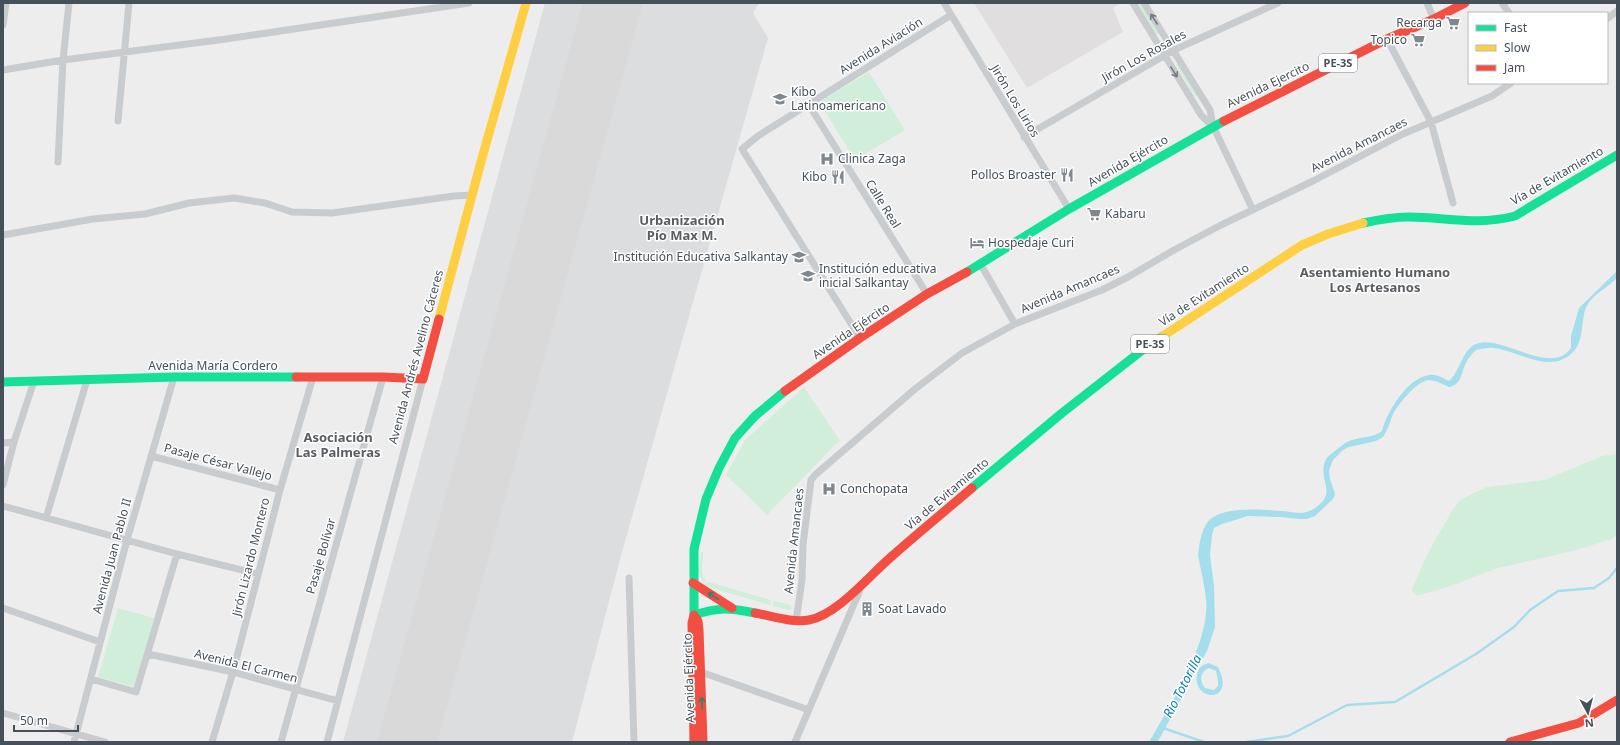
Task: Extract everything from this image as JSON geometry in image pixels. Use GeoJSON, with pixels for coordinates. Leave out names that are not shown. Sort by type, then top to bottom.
{"type":"FeatureCollection","features":[{"type":"Feature","properties":{"kind":"main road","name":"Avenida Andrés Avelino Cáceres"},"geometry":{"type":"LineString","coordinates":[[423,379],[472,195],[526,3]]}},
{"type":"Feature","properties":{"kind":"main road","name":"Avenida Ejercito"},"geometry":{"type":"LineString","coordinates":[[1212,126],[1387,39],[1434,19],[1465,3]]}},
{"type":"Feature","properties":{"kind":"main road","name":"Avenida Ejército"},"geometry":{"type":"LineString","coordinates":[[694,742],[692,623],[694,615],[694,549],[706,499],[719,468],[735,438],[755,416],[787,389],[860,338],[927,294],[981,265],[1069,209],[1212,126]]}},
{"type":"Feature","properties":{"kind":"main road","name":"Vía de Evitamiento"},"geometry":{"type":"LineString","coordinates":[[694,615],[713,609],[732,608],[796,621],[810,620],[822,616],[836,608],[891,557],[1062,413],[1145,348],[1302,245],[1328,233],[1382,219],[1408,217],[1441,218],[1463,222],[1482,222],[1515,216],[1617,155]]}},
{"type":"Feature","properties":{"kind":"main road","name":"Avenida María Cordero"},"geometry":{"type":"LineString","coordinates":[[3,382],[174,377],[383,377],[423,379]]}},
{"type":"Feature","properties":{"kind":"main road","name":"Vía de Evitamiento"},"geometry":{"type":"LineString","coordinates":[[693,583],[732,608]]}},
{"type":"Feature","properties":{"kind":"main road","name":"Avenida Ejército"},"geometry":{"type":"LineString","coordinates":[[694,615],[698,621],[699,630],[703,742]]}},
{"type":"Feature","properties":{"kind":"main road"},"geometry":{"type":"LineString","coordinates":[[1510,742],[1579,723],[1592,717],[1617,700]]}},
{"type":"Feature","properties":{"kind":"street"},"geometry":{"type":"LineString","coordinates":[[3,25],[6,3]]}},
{"type":"Feature","properties":{"kind":"street"},"geometry":{"type":"LineString","coordinates":[[58,162],[63,60],[69,3]]}},
{"type":"Feature","properties":{"kind":"street"},"geometry":{"type":"LineString","coordinates":[[118,120],[129,3]]}},
{"type":"Feature","properties":{"kind":"street"},"geometry":{"type":"LineString","coordinates":[[3,70],[63,60],[226,39],[469,3]]}},
{"type":"Feature","properties":{"kind":"street","name":"Jirón Los Lirios"},"geometry":{"type":"LineString","coordinates":[[944,3],[1069,209]]}},
{"type":"Feature","properties":{"kind":"street"},"geometry":{"type":"LineString","coordinates":[[1133,3],[1201,115],[1212,126]]}},
{"type":"Feature","properties":{"kind":"street"},"geometry":{"type":"LineString","coordinates":[[1144,3],[1210,110],[1212,126],[1253,210]]}},
{"type":"Feature","properties":{"kind":"street","name":"Jirón Los Rosales"},"geometry":{"type":"LineString","coordinates":[[1024,137],[1174,50],[1278,3]]}},
{"type":"Feature","properties":{"kind":"street"},"geometry":{"type":"LineString","coordinates":[[1427,3],[1434,19]]}},
{"type":"Feature","properties":{"kind":"street"},"geometry":{"type":"LineString","coordinates":[[1502,3],[1508,12]]}},
{"type":"Feature","properties":{"kind":"street"},"geometry":{"type":"LineString","coordinates":[[1608,18],[1617,11]]}},
{"type":"Feature","properties":{"kind":"street","name":"Avenida Aviación"},"geometry":{"type":"LineString","coordinates":[[860,338],[742,149],[758,136],[951,14]]}},
{"type":"Feature","properties":{"kind":"street"},"geometry":{"type":"LineString","coordinates":[[1387,39],[1431,122],[1453,203]]}},
{"type":"Feature","properties":{"kind":"street","name":"Avenida Amancaes"},"geometry":{"type":"LineString","coordinates":[[796,621],[802,580],[803,545],[811,480],[915,389],[962,353],[1015,324],[1102,290],[1221,225],[1313,181],[1403,134],[1492,96],[1510,84]]}},
{"type":"Feature","properties":{"kind":"street","name":"Calle Real"},"geometry":{"type":"LineString","coordinates":[[809,105],[927,294]]}},
{"type":"Feature","properties":{"kind":"street"},"geometry":{"type":"LineString","coordinates":[[3,235],[93,219],[145,214],[189,202],[234,198],[265,203],[292,212],[332,213],[454,196],[472,195]]}},
{"type":"Feature","properties":{"kind":"street"},"geometry":{"type":"LineString","coordinates":[[981,265],[1015,324]]}},
{"type":"Feature","properties":{"kind":"street","name":"Avenida Juan Pablo II"},"geometry":{"type":"LineString","coordinates":[[74,742],[126,540],[174,377]]}},
{"type":"Feature","properties":{"kind":"street","name":"Jirón Lizardo Montero"},"geometry":{"type":"LineString","coordinates":[[212,742],[233,672],[280,490],[313,377]]}},
{"type":"Feature","properties":{"kind":"street","name":"Pasaje Bolívar"},"geometry":{"type":"LineString","coordinates":[[281,742],[383,377]]}},
{"type":"Feature","properties":{"kind":"street","name":"Avenida Andrés Avelino Cáceres"},"geometry":{"type":"LineString","coordinates":[[327,742],[423,379]]}},
{"type":"Feature","properties":{"kind":"street"},"geometry":{"type":"LineString","coordinates":[[46,518],[87,380]]}},
{"type":"Feature","properties":{"kind":"street"},"geometry":{"type":"LineString","coordinates":[[3,485],[14,442],[34,381]]}},
{"type":"Feature","properties":{"kind":"street"},"geometry":{"type":"LineString","coordinates":[[3,443],[14,442]]}},
{"type":"Feature","properties":{"kind":"street","name":"Pasaje César Vallejo"},"geometry":{"type":"LineString","coordinates":[[151,456],[280,490]]}},
{"type":"Feature","properties":{"kind":"street"},"geometry":{"type":"LineString","coordinates":[[3,508],[258,574]]}},
{"type":"Feature","properties":{"kind":"street"},"geometry":{"type":"LineString","coordinates":[[91,679],[136,692],[177,554]]}},
{"type":"Feature","properties":{"kind":"street"},"geometry":{"type":"LineString","coordinates":[[629,578],[634,742]]}},
{"type":"Feature","properties":{"kind":"street"},"geometry":{"type":"LineString","coordinates":[[794,742],[862,584]]}},
{"type":"Feature","properties":{"kind":"street"},"geometry":{"type":"LineString","coordinates":[[3,608],[100,642]]}},
{"type":"Feature","properties":{"kind":"street","name":"Avenida El Carmen"},"geometry":{"type":"LineString","coordinates":[[148,654],[233,672],[338,701]]}},
{"type":"Feature","properties":{"kind":"street"},"geometry":{"type":"LineString","coordinates":[[701,672],[809,710]]}},
{"type":"Feature","properties":{"kind":"street"},"geometry":{"type":"LineString","coordinates":[[3,713],[105,742]]}},
{"type":"Feature","properties":{"kind":"shaded area"},"geometry":{"type":"Polygon","coordinates":[[[545,3],[759,3],[753,13],[768,38],[622,552],[572,742],[343,742],[545,3]]]}},
{"type":"Feature","properties":{"kind":"shaded area"},"geometry":{"type":"Polygon","coordinates":[[[974,3],[1121,3],[1113,8],[1123,32],[1027,88],[974,3]]]}},
{"type":"Feature","properties":{"kind":"green space"},"geometry":{"type":"Polygon","coordinates":[[[1137,3],[1141,3],[1159,33],[1156,34],[1137,3]]]}},
{"type":"Feature","properties":{"kind":"green space"},"geometry":{"type":"Polygon","coordinates":[[[1179,63],[1198,95],[1195,97],[1176,65],[1179,63]]]}},
{"type":"Feature","properties":{"kind":"green space"},"geometry":{"type":"Polygon","coordinates":[[[869,72],[905,130],[855,160],[819,102],[869,72]]]}},
{"type":"Feature","properties":{"kind":"green space"},"geometry":{"type":"Polygon","coordinates":[[[804,387],[841,442],[839,441],[767,515],[726,475],[745,440],[804,387]]]}},
{"type":"Feature","properties":{"kind":"green space"},"geometry":{"type":"Polygon","coordinates":[[[1617,454],[1617,535],[1612,539],[1573,551],[1498,568],[1448,587],[1420,595],[1416,595],[1413,592],[1412,589],[1428,553],[1453,509],[1461,499],[1487,487],[1544,480],[1602,456],[1617,454]]]}},
{"type":"Feature","properties":{"kind":"green space"},"geometry":{"type":"Polygon","coordinates":[[[703,551],[702,570],[706,581],[703,583],[698,571],[701,552],[703,551]]]}},
{"type":"Feature","properties":{"kind":"green space"},"geometry":{"type":"Polygon","coordinates":[[[709,582],[771,600],[770,605],[711,588],[704,584],[709,582]]]}},
{"type":"Feature","properties":{"kind":"green space"},"geometry":{"type":"Polygon","coordinates":[[[774,601],[791,605],[792,609],[790,610],[772,606],[774,601]]]}},
{"type":"Feature","properties":{"kind":"green space"},"geometry":{"type":"Polygon","coordinates":[[[118,608],[154,618],[134,687],[98,677],[118,608]]]}},
{"type":"Feature","properties":{"kind":"water","name":"Rio Totorilla"},"geometry":{"type":"Polygon","coordinates":[[[1617,271],[1617,278],[1596,295],[1586,307],[1581,336],[1577,346],[1574,351],[1565,358],[1556,362],[1546,362],[1494,348],[1476,350],[1468,359],[1459,381],[1456,384],[1449,387],[1439,382],[1428,380],[1419,384],[1399,405],[1393,414],[1388,429],[1383,437],[1376,441],[1349,447],[1343,450],[1333,460],[1329,470],[1330,479],[1335,494],[1333,499],[1315,516],[1307,519],[1300,519],[1248,516],[1214,528],[1210,555],[1214,586],[1215,627],[1207,651],[1161,736],[1157,742],[1149,742],[1184,679],[1199,645],[1204,628],[1206,599],[1198,555],[1202,534],[1207,523],[1213,517],[1231,511],[1254,510],[1299,513],[1307,512],[1315,508],[1322,502],[1325,496],[1326,485],[1323,473],[1326,459],[1342,445],[1351,440],[1378,434],[1382,431],[1393,406],[1413,382],[1421,377],[1429,375],[1439,376],[1449,381],[1453,377],[1465,354],[1473,345],[1479,343],[1490,343],[1502,345],[1540,357],[1552,358],[1563,356],[1571,348],[1571,336],[1579,308],[1617,271]]]}},
{"type":"Feature","properties":{"kind":"water"},"geometry":{"type":"Polygon","coordinates":[[[1209,663],[1218,667],[1222,679],[1222,688],[1218,693],[1213,695],[1206,694],[1197,684],[1198,670],[1209,663]],[[1209,668],[1202,674],[1201,680],[1205,688],[1214,690],[1218,686],[1216,671],[1209,668]]]}},
{"type":"Feature","properties":{"kind":"waterway"},"geometry":{"type":"LineString","coordinates":[[1246,742],[1288,736],[1347,705],[1395,702],[1476,654],[1514,627],[1530,610],[1558,591],[1594,588],[1609,578],[1617,568]]}},
{"type":"Feature","properties":{"kind":"waterway"},"geometry":{"type":"LineString","coordinates":[[1163,728],[1204,742]]}},
{"type":"Feature","properties":{"kind":"runway"},"geometry":{"type":"LineString","coordinates":[[407,742],[613,3]]}},
{"type":"Feature","properties":{"kind":"traffic: fast"},"geometry":{"type":"LineString","coordinates":[[967,272],[1069,209],[1224,121]]}},
{"type":"Feature","properties":{"kind":"traffic: fast"},"geometry":{"type":"LineString","coordinates":[[1363,223],[1402,217],[1474,221],[1501,219],[1515,216],[1617,155]]}},
{"type":"Feature","properties":{"kind":"traffic: fast"},"geometry":{"type":"LineString","coordinates":[[972,488],[1062,413],[1145,348],[1163,336]]}},
{"type":"Feature","properties":{"kind":"traffic: fast"},"geometry":{"type":"LineString","coordinates":[[3,382],[174,377],[296,377]]}},
{"type":"Feature","properties":{"kind":"traffic: fast"},"geometry":{"type":"LineString","coordinates":[[755,613],[724,609],[694,615],[694,549],[706,499],[719,468],[735,438],[755,416],[785,391]]}},
{"type":"Feature","properties":{"kind":"traffic: slow"},"geometry":{"type":"LineString","coordinates":[[439,319],[482,158],[526,3]]}},
{"type":"Feature","properties":{"kind":"traffic: slow"},"geometry":{"type":"LineString","coordinates":[[1163,336],[1302,245],[1328,234],[1363,223]]}},
{"type":"Feature","properties":{"kind":"traffic: jam"},"geometry":{"type":"LineString","coordinates":[[1224,121],[1387,39],[1434,19],[1465,3]]}},
{"type":"Feature","properties":{"kind":"traffic: jam"},"geometry":{"type":"LineString","coordinates":[[785,391],[860,338],[927,294],[967,272]]}},
{"type":"Feature","properties":{"kind":"traffic: jam"},"geometry":{"type":"LineString","coordinates":[[296,377],[383,377],[423,379],[439,319]]}},
{"type":"Feature","properties":{"kind":"traffic: jam"},"geometry":{"type":"LineString","coordinates":[[755,613],[802,621],[820,617],[831,611],[852,594],[891,557],[972,488]]}},
{"type":"Feature","properties":{"kind":"traffic: jam"},"geometry":{"type":"LineString","coordinates":[[693,583],[732,608]]}},
{"type":"Feature","properties":{"kind":"traffic: jam"},"geometry":{"type":"LineString","coordinates":[[694,615],[698,621],[699,630],[703,742]]}},
{"type":"Feature","properties":{"kind":"traffic: jam"},"geometry":{"type":"LineString","coordinates":[[694,615],[692,623],[694,742]]}},
{"type":"Feature","properties":{"kind":"traffic: jam"},"geometry":{"type":"LineString","coordinates":[[1510,742],[1579,723],[1617,700]]}},
{"type":"Feature","properties":{"kind":"place","name":"Recarga"},"geometry":{"type":"Point","coordinates":[1453,23]}},
{"type":"Feature","properties":{"kind":"place","name":"Topico"},"geometry":{"type":"Point","coordinates":[1418,40]}},
{"type":"Feature","properties":{"kind":"place","name":"Kibo Latinoamericano"},"geometry":{"type":"Point","coordinates":[780,99]}},
{"type":"Feature","properties":{"kind":"place","name":"Clinica Zaga"},"geometry":{"type":"Point","coordinates":[827,159]}},
{"type":"Feature","properties":{"kind":"place","name":"Pollos Broaster"},"geometry":{"type":"Point","coordinates":[1067,175]}},
{"type":"Feature","properties":{"kind":"place","name":"Kibo"},"geometry":{"type":"Point","coordinates":[838,177]}},
{"type":"Feature","properties":{"kind":"place","name":"Kabaru"},"geometry":{"type":"Point","coordinates":[1094,214]}},
{"type":"Feature","properties":{"kind":"place","name":"Hospedaje Curi"},"geometry":{"type":"Point","coordinates":[977,243]}},
{"type":"Feature","properties":{"kind":"place","name":"Institución Educativa Salkantay"},"geometry":{"type":"Point","coordinates":[799,257]}},
{"type":"Feature","properties":{"kind":"place","name":"Institución educativa inicial Salkantay"},"geometry":{"type":"Point","coordinates":[808,276]}},
{"type":"Feature","properties":{"kind":"place","name":"Conchopata"},"geometry":{"type":"Point","coordinates":[829,489]}},
{"type":"Feature","properties":{"kind":"place","name":"Soat Lavado"},"geometry":{"type":"Point","coordinates":[867,609]}},
{"type":"Feature","properties":{"kind":"district","name":"Urbanización Pío Max M."},"geometry":{"type":"Point","coordinates":[682,228]}},
{"type":"Feature","properties":{"kind":"district","name":"Asentamiento Humano Los Artesanos"},"geometry":{"type":"Point","coordinates":[1375,280]}},
{"type":"Feature","properties":{"kind":"district","name":"Asociación Las Palmeras"},"geometry":{"type":"Point","coordinates":[338,444]}}]}
